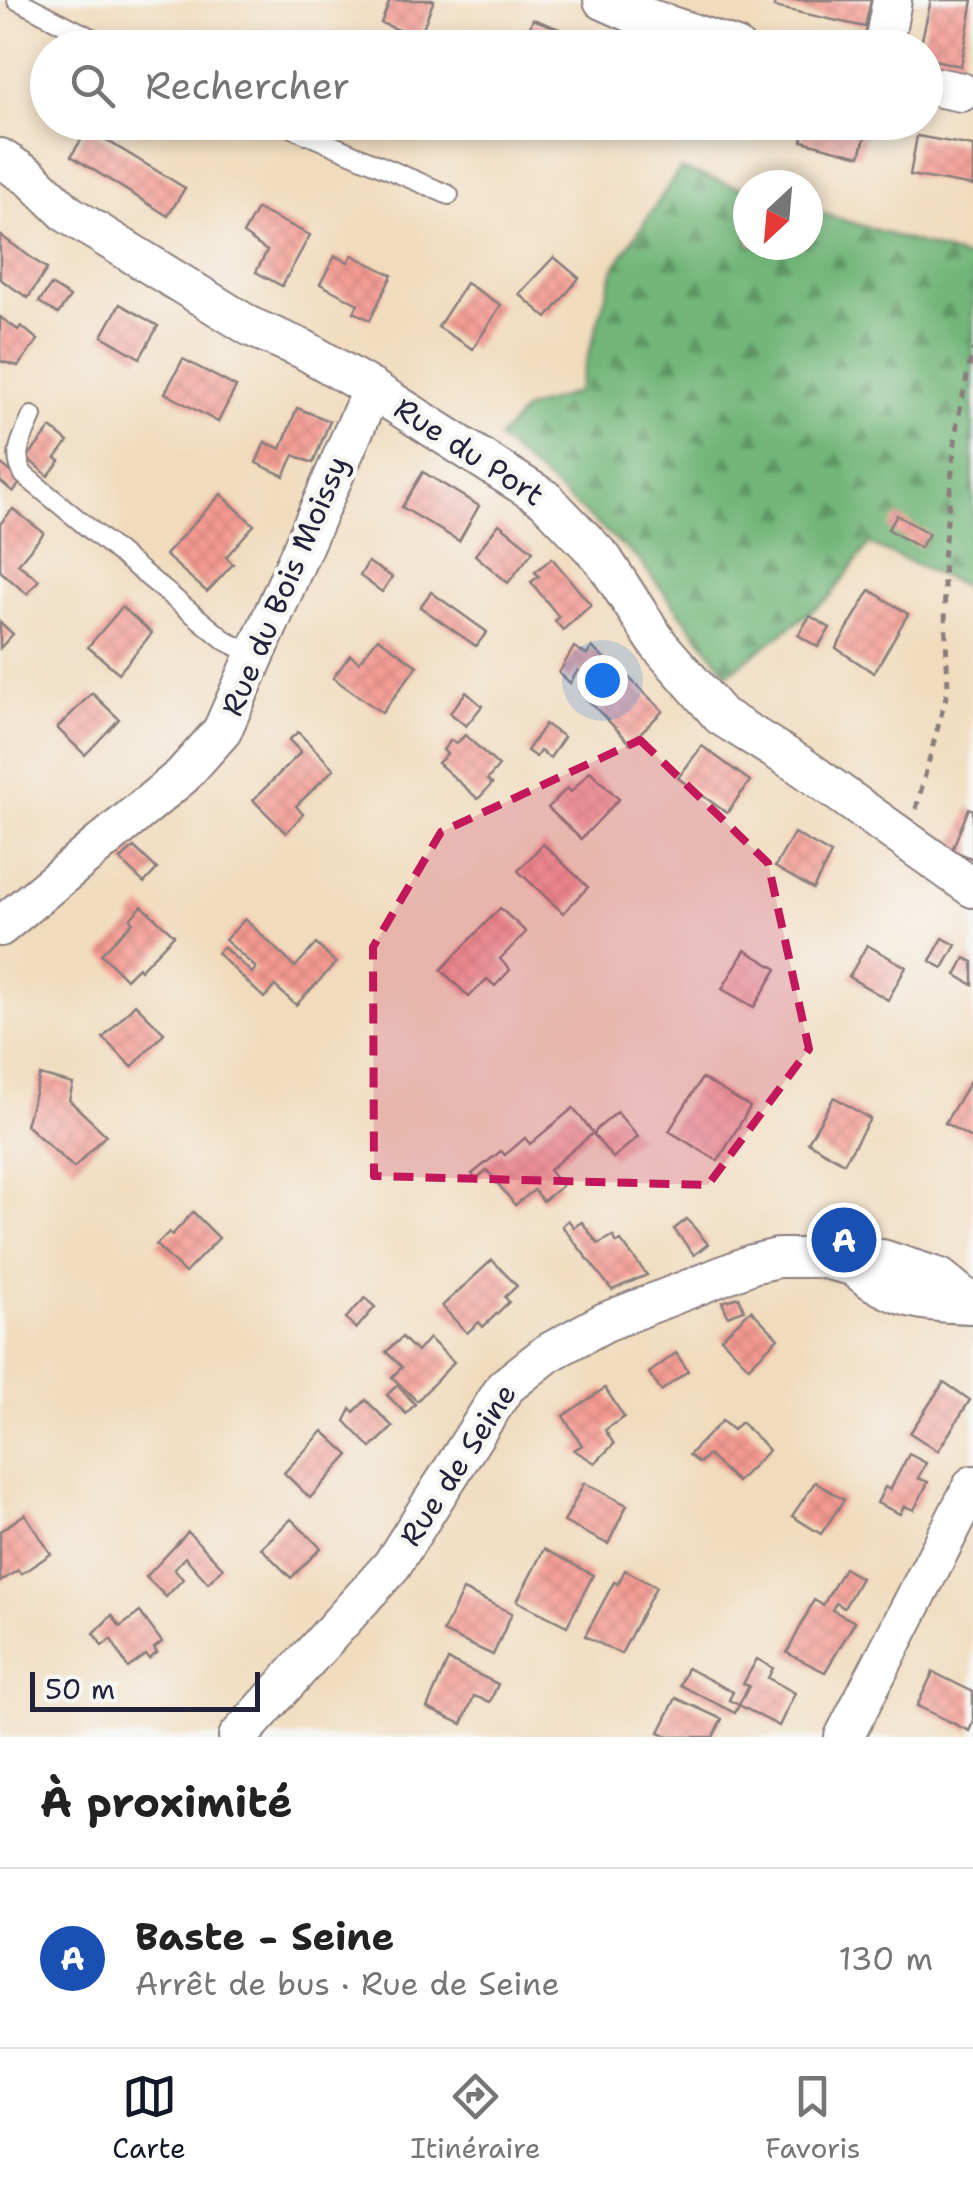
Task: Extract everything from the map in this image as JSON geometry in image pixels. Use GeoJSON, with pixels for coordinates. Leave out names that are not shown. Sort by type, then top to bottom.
{"type":"FeatureCollection","features":[{"type":"Feature","properties":{"kind":"street"},"geometry":{"type":"LineString","coordinates":[[602,0],[683,30]]}},
{"type":"Feature","properties":{"kind":"street"},"geometry":{"type":"LineString","coordinates":[[886,30],[892,0]]}},
{"type":"Feature","properties":{"kind":"street","name":"Rue du Port"},"geometry":{"type":"LineString","coordinates":[[0,158],[31,178],[68,214],[251,326],[303,349],[372,389],[545,499],[603,559],[658,645],[722,716],[800,765],[973,888]]}},
{"type":"Feature","properties":{"kind":"street","name":"Rue du Bois Moissy"},"geometry":{"type":"LineString","coordinates":[[0,927],[182,776],[222,731],[372,389]]}},
{"type":"Feature","properties":{"kind":"street","name":"Rue de Seine"},"geometry":{"type":"LineString","coordinates":[[238,1737],[392,1565],[514,1377],[548,1352],[605,1322],[752,1264],[802,1256],[853,1266],[882,1259],[940,1278],[972,1304]]}},
{"type":"Feature","properties":{"kind":"street"},"geometry":{"type":"LineString","coordinates":[[844,1737],[973,1485]]}},
{"type":"Feature","properties":{"kind":"lane"},"geometry":{"type":"LineString","coordinates":[[17,0],[76,30]]}},
{"type":"Feature","properties":{"kind":"lane"},"geometry":{"type":"LineString","coordinates":[[320,140],[449,195]]}},
{"type":"Feature","properties":{"kind":"lane"},"geometry":{"type":"LineString","coordinates":[[32,416],[17,454],[16,462],[24,475],[226,641],[255,655]]}},
{"type":"Feature","properties":{"kind":"path"},"geometry":{"type":"LineString","coordinates":[[908,841],[948,690],[942,559],[958,423],[973,349]]}},
{"type":"Feature","properties":{"kind":"highlighted area"},"geometry":{"type":"Polygon","coordinates":[[[640,740],[768,863],[809,1049],[708,1185],[374,1176],[373,947],[441,832],[640,740]]]}},
{"type":"Feature","properties":{"kind":"green space"},"geometry":{"type":"Polygon","coordinates":[[[680,169],[733,185],[733,260],[823,260],[823,214],[969,259],[973,248],[973,590],[869,544],[830,597],[728,674],[638,559],[498,439],[525,409],[577,392],[614,268],[680,169]]]}},
{"type":"Feature","properties":{"kind":"building"},"geometry":{"type":"Polygon","coordinates":[[[390,0],[434,0],[422,30],[399,30],[381,23],[390,0]]]}},
{"type":"Feature","properties":{"kind":"building"},"geometry":{"type":"Polygon","coordinates":[[[775,0],[871,0],[865,27],[774,7],[775,0]]]}},
{"type":"Feature","properties":{"kind":"building"},"geometry":{"type":"Polygon","coordinates":[[[931,0],[973,0],[961,66],[943,62],[943,30],[924,30],[931,0]]]}},
{"type":"Feature","properties":{"kind":"building"},"geometry":{"type":"Polygon","coordinates":[[[533,19],[562,30],[529,30],[533,19]]]}},
{"type":"Feature","properties":{"kind":"building"},"geometry":{"type":"Polygon","coordinates":[[[81,140],[106,140],[185,188],[168,216],[71,156],[81,140]]]}},
{"type":"Feature","properties":{"kind":"building"},"geometry":{"type":"Polygon","coordinates":[[[802,140],[864,140],[860,156],[802,140]]]}},
{"type":"Feature","properties":{"kind":"building"},"geometry":{"type":"Polygon","coordinates":[[[916,140],[973,146],[973,186],[910,175],[916,140]]]}},
{"type":"Feature","properties":{"kind":"building"},"geometry":{"type":"Polygon","coordinates":[[[257,209],[310,235],[282,286],[256,272],[267,251],[243,234],[257,209]]]}},
{"type":"Feature","properties":{"kind":"building"},"geometry":{"type":"Polygon","coordinates":[[[0,235],[47,269],[28,298],[0,279],[0,235]]]}},
{"type":"Feature","properties":{"kind":"building"},"geometry":{"type":"Polygon","coordinates":[[[352,255],[392,275],[370,320],[354,312],[358,304],[320,284],[335,256],[348,262],[352,255]]]}},
{"type":"Feature","properties":{"kind":"building"},"geometry":{"type":"Polygon","coordinates":[[[554,257],[579,278],[547,318],[519,294],[554,257]]]}},
{"type":"Feature","properties":{"kind":"building"},"geometry":{"type":"Polygon","coordinates":[[[466,283],[501,305],[473,349],[438,327],[466,283]]]}},
{"type":"Feature","properties":{"kind":"building"},"geometry":{"type":"Polygon","coordinates":[[[51,285],[70,297],[58,314],[39,302],[51,285]]]}},
{"type":"Feature","properties":{"kind":"building"},"geometry":{"type":"Polygon","coordinates":[[[120,304],[158,326],[140,358],[102,336],[120,304]]]}},
{"type":"Feature","properties":{"kind":"building"},"geometry":{"type":"Polygon","coordinates":[[[0,317],[18,330],[21,326],[38,340],[18,366],[0,361],[0,317]]]}},
{"type":"Feature","properties":{"kind":"building"},"geometry":{"type":"Polygon","coordinates":[[[183,359],[236,387],[218,422],[165,393],[183,359]]]}},
{"type":"Feature","properties":{"kind":"building"},"geometry":{"type":"Polygon","coordinates":[[[297,408],[330,421],[313,463],[294,455],[284,476],[256,463],[265,442],[281,449],[297,408]]]}},
{"type":"Feature","properties":{"kind":"building"},"geometry":{"type":"Polygon","coordinates":[[[51,428],[68,442],[48,476],[27,458],[51,428]]]}},
{"type":"Feature","properties":{"kind":"building"},"geometry":{"type":"Polygon","coordinates":[[[0,463],[22,481],[13,492],[0,481],[0,463]]]}},
{"type":"Feature","properties":{"kind":"building"},"geometry":{"type":"Polygon","coordinates":[[[423,472],[479,506],[459,541],[402,507],[423,472]]]}},
{"type":"Feature","properties":{"kind":"building"},"geometry":{"type":"Polygon","coordinates":[[[221,494],[254,525],[226,557],[233,564],[207,592],[165,555],[221,494]]]}},
{"type":"Feature","properties":{"kind":"building"},"geometry":{"type":"Polygon","coordinates":[[[13,509],[44,533],[18,564],[39,580],[27,594],[0,571],[0,524],[13,509]]]}},
{"type":"Feature","properties":{"kind":"building"},"geometry":{"type":"Polygon","coordinates":[[[897,515],[929,534],[920,548],[888,529],[897,515]]]}},
{"type":"Feature","properties":{"kind":"building"},"geometry":{"type":"Polygon","coordinates":[[[499,524],[533,551],[508,583],[475,555],[499,524]]]}},
{"type":"Feature","properties":{"kind":"building"},"geometry":{"type":"Polygon","coordinates":[[[552,558],[591,605],[563,630],[555,621],[559,617],[531,582],[539,576],[535,572],[552,558]]]}},
{"type":"Feature","properties":{"kind":"building"},"geometry":{"type":"Polygon","coordinates":[[[368,562],[392,577],[382,592],[360,576],[368,562]]]}},
{"type":"Feature","properties":{"kind":"building"},"geometry":{"type":"Polygon","coordinates":[[[870,590],[908,614],[874,673],[836,648],[870,590]]]}},
{"type":"Feature","properties":{"kind":"building"},"geometry":{"type":"Polygon","coordinates":[[[431,592],[487,632],[476,646],[420,607],[431,592]]]}},
{"type":"Feature","properties":{"kind":"building"},"geometry":{"type":"Polygon","coordinates":[[[122,607],[152,633],[119,673],[88,647],[122,607]]]}},
{"type":"Feature","properties":{"kind":"building"},"geometry":{"type":"Polygon","coordinates":[[[810,616],[830,628],[818,647],[798,635],[810,616]]]}},
{"type":"Feature","properties":{"kind":"building"},"geometry":{"type":"Polygon","coordinates":[[[0,622],[13,634],[0,648],[0,622]]]}},
{"type":"Feature","properties":{"kind":"building"},"geometry":{"type":"Polygon","coordinates":[[[378,638],[417,666],[382,713],[333,678],[350,655],[359,662],[378,638]]]}},
{"type":"Feature","properties":{"kind":"building"},"geometry":{"type":"Polygon","coordinates":[[[574,647],[587,655],[592,647],[609,664],[612,661],[663,711],[630,743],[580,692],[590,682],[578,670],[570,683],[559,673],[574,647]]]}},
{"type":"Feature","properties":{"kind":"building"},"geometry":{"type":"Polygon","coordinates":[[[466,692],[482,706],[466,726],[450,713],[466,692]]]}},
{"type":"Feature","properties":{"kind":"building"},"geometry":{"type":"Polygon","coordinates":[[[92,693],[119,719],[85,755],[57,728],[92,693]]]}},
{"type":"Feature","properties":{"kind":"building"},"geometry":{"type":"Polygon","coordinates":[[[545,724],[564,737],[550,758],[540,751],[536,757],[527,751],[545,724]]]}},
{"type":"Feature","properties":{"kind":"building"},"geometry":{"type":"Polygon","coordinates":[[[298,732],[334,769],[296,806],[303,814],[286,833],[253,800],[301,752],[289,740],[298,732]]]}},
{"type":"Feature","properties":{"kind":"building"},"geometry":{"type":"Polygon","coordinates":[[[465,735],[499,766],[487,780],[492,784],[478,799],[438,763],[447,754],[443,750],[451,740],[456,744],[465,735]]]}},
{"type":"Feature","properties":{"kind":"building"},"geometry":{"type":"Polygon","coordinates":[[[702,746],[750,781],[727,813],[678,778],[702,746]]]}},
{"type":"Feature","properties":{"kind":"building"},"geometry":{"type":"Polygon","coordinates":[[[590,771],[619,799],[581,839],[548,808],[567,788],[571,792],[590,771]]]}},
{"type":"Feature","properties":{"kind":"building"},"geometry":{"type":"Polygon","coordinates":[[[969,808],[973,810],[973,859],[952,850],[969,808]]]}},
{"type":"Feature","properties":{"kind":"building"},"geometry":{"type":"Polygon","coordinates":[[[794,833],[831,854],[813,889],[775,867],[794,833]]]}},
{"type":"Feature","properties":{"kind":"building"},"geometry":{"type":"Polygon","coordinates":[[[543,844],[588,887],[563,913],[518,871],[543,844]]]}},
{"type":"Feature","properties":{"kind":"building"},"geometry":{"type":"Polygon","coordinates":[[[134,847],[157,869],[144,883],[120,860],[134,847]]]}},
{"type":"Feature","properties":{"kind":"building"},"geometry":{"type":"Polygon","coordinates":[[[142,906],[174,935],[126,979],[101,954],[133,922],[130,919],[142,906]]]}},
{"type":"Feature","properties":{"kind":"building"},"geometry":{"type":"Polygon","coordinates":[[[500,908],[526,932],[500,959],[510,970],[495,986],[487,979],[469,997],[441,970],[500,908]]]}},
{"type":"Feature","properties":{"kind":"building"},"geometry":{"type":"Polygon","coordinates":[[[245,919],[295,967],[316,944],[336,963],[296,1005],[275,986],[264,998],[217,953],[223,947],[252,973],[256,968],[225,940],[245,919]]]}},
{"type":"Feature","properties":{"kind":"building"},"geometry":{"type":"Polygon","coordinates":[[[943,938],[956,945],[943,968],[930,961],[943,938]]]}},
{"type":"Feature","properties":{"kind":"building"},"geometry":{"type":"Polygon","coordinates":[[[867,945],[906,967],[888,1000],[849,977],[867,945]]]}},
{"type":"Feature","properties":{"kind":"building"},"geometry":{"type":"Polygon","coordinates":[[[745,950],[777,969],[754,1007],[722,989],[745,950]]]}},
{"type":"Feature","properties":{"kind":"building"},"geometry":{"type":"Polygon","coordinates":[[[965,958],[973,962],[973,985],[956,975],[965,958]]]}},
{"type":"Feature","properties":{"kind":"building"},"geometry":{"type":"Polygon","coordinates":[[[135,1004],[164,1033],[132,1067],[103,1038],[135,1004]]]}},
{"type":"Feature","properties":{"kind":"building"},"geometry":{"type":"Polygon","coordinates":[[[40,1075],[73,1084],[69,1100],[106,1135],[74,1168],[26,1125],[40,1075]]]}},
{"type":"Feature","properties":{"kind":"building"},"geometry":{"type":"Polygon","coordinates":[[[702,1078],[750,1107],[718,1161],[669,1131],[702,1078]]]}},
{"type":"Feature","properties":{"kind":"building"},"geometry":{"type":"Polygon","coordinates":[[[970,1081],[973,1082],[973,1139],[945,1123],[970,1081]]]}},
{"type":"Feature","properties":{"kind":"building"},"geometry":{"type":"Polygon","coordinates":[[[834,1097],[870,1119],[844,1163],[808,1142],[834,1097]]]}},
{"type":"Feature","properties":{"kind":"building"},"geometry":{"type":"Polygon","coordinates":[[[573,1108],[593,1133],[549,1170],[562,1186],[543,1201],[534,1190],[515,1205],[487,1170],[476,1179],[472,1174],[525,1138],[530,1144],[573,1108]]]}},
{"type":"Feature","properties":{"kind":"building"},"geometry":{"type":"Polygon","coordinates":[[[617,1112],[638,1137],[613,1158],[594,1135],[617,1112]]]}},
{"type":"Feature","properties":{"kind":"building"},"geometry":{"type":"Polygon","coordinates":[[[193,1212],[219,1238],[185,1273],[156,1245],[169,1232],[172,1235],[193,1212]]]}},
{"type":"Feature","properties":{"kind":"building"},"geometry":{"type":"Polygon","coordinates":[[[687,1219],[708,1244],[694,1255],[674,1229],[687,1219]]]}},
{"type":"Feature","properties":{"kind":"building"},"geometry":{"type":"Polygon","coordinates":[[[568,1220],[574,1227],[582,1222],[598,1244],[613,1236],[617,1243],[621,1241],[647,1275],[612,1290],[562,1226],[568,1220]]]}},
{"type":"Feature","properties":{"kind":"building"},"geometry":{"type":"Polygon","coordinates":[[[492,1260],[517,1286],[505,1297],[509,1302],[483,1327],[479,1322],[467,1333],[442,1306],[492,1260]]]}},
{"type":"Feature","properties":{"kind":"building"},"geometry":{"type":"Polygon","coordinates":[[[739,1297],[744,1310],[728,1316],[722,1302],[739,1297]]]}},
{"type":"Feature","properties":{"kind":"building"},"geometry":{"type":"Polygon","coordinates":[[[365,1298],[375,1307],[356,1329],[346,1318],[365,1298]]]}},
{"type":"Feature","properties":{"kind":"building"},"geometry":{"type":"Polygon","coordinates":[[[751,1310],[778,1338],[749,1367],[721,1338],[751,1310]]]}},
{"type":"Feature","properties":{"kind":"building"},"geometry":{"type":"Polygon","coordinates":[[[402,1337],[417,1352],[429,1338],[454,1362],[417,1401],[392,1377],[402,1367],[386,1352],[402,1337]]]}},
{"type":"Feature","properties":{"kind":"building"},"geometry":{"type":"Polygon","coordinates":[[[676,1353],[688,1371],[661,1391],[649,1373],[676,1353]]]}},
{"type":"Feature","properties":{"kind":"building"},"geometry":{"type":"Polygon","coordinates":[[[944,1382],[970,1400],[938,1451],[910,1433],[944,1382]]]}},
{"type":"Feature","properties":{"kind":"building"},"geometry":{"type":"Polygon","coordinates":[[[397,1385],[415,1404],[406,1414],[387,1395],[397,1385]]]}},
{"type":"Feature","properties":{"kind":"building"},"geometry":{"type":"Polygon","coordinates":[[[605,1388],[624,1417],[605,1430],[614,1444],[595,1463],[574,1450],[582,1445],[563,1416],[605,1388]]]}},
{"type":"Feature","properties":{"kind":"building"},"geometry":{"type":"Polygon","coordinates":[[[366,1400],[393,1427],[371,1448],[345,1421],[351,1409],[354,1412],[366,1400]]]}},
{"type":"Feature","properties":{"kind":"building"},"geometry":{"type":"Polygon","coordinates":[[[722,1421],[733,1430],[741,1422],[769,1450],[737,1482],[708,1455],[699,1463],[689,1455],[722,1421]]]}},
{"type":"Feature","properties":{"kind":"building"},"geometry":{"type":"Polygon","coordinates":[[[323,1431],[349,1455],[310,1498],[284,1473],[323,1431]]]}},
{"type":"Feature","properties":{"kind":"building"},"geometry":{"type":"Polygon","coordinates":[[[909,1454],[926,1463],[918,1478],[928,1482],[914,1510],[904,1506],[900,1514],[877,1503],[885,1487],[890,1490],[909,1454]]]}},
{"type":"Feature","properties":{"kind":"building"},"geometry":{"type":"Polygon","coordinates":[[[815,1482],[844,1500],[821,1534],[792,1516],[815,1482]]]}},
{"type":"Feature","properties":{"kind":"building"},"geometry":{"type":"Polygon","coordinates":[[[584,1483],[627,1505],[608,1544],[564,1522],[584,1483]]]}},
{"type":"Feature","properties":{"kind":"building"},"geometry":{"type":"Polygon","coordinates":[[[25,1514],[51,1554],[21,1574],[18,1570],[0,1582],[0,1531],[25,1514]]]}},
{"type":"Feature","properties":{"kind":"building"},"geometry":{"type":"Polygon","coordinates":[[[291,1519],[321,1548],[291,1578],[261,1548],[291,1519]]]}},
{"type":"Feature","properties":{"kind":"building"},"geometry":{"type":"Polygon","coordinates":[[[188,1532],[223,1568],[208,1583],[185,1557],[174,1569],[183,1579],[166,1597],[146,1577],[188,1532]]]}},
{"type":"Feature","properties":{"kind":"building"},"geometry":{"type":"Polygon","coordinates":[[[544,1549],[593,1575],[567,1626],[517,1601],[544,1549]]]}},
{"type":"Feature","properties":{"kind":"building"},"geometry":{"type":"Polygon","coordinates":[[[844,1568],[861,1578],[844,1608],[836,1603],[832,1610],[855,1622],[825,1672],[787,1653],[814,1600],[823,1605],[844,1568]]]}},
{"type":"Feature","properties":{"kind":"building"},"geometry":{"type":"Polygon","coordinates":[[[625,1570],[656,1587],[621,1654],[585,1636],[614,1582],[618,1584],[625,1570]]]}},
{"type":"Feature","properties":{"kind":"building"},"geometry":{"type":"Polygon","coordinates":[[[463,1590],[512,1613],[493,1655],[443,1632],[463,1590]]]}},
{"type":"Feature","properties":{"kind":"building"},"geometry":{"type":"Polygon","coordinates":[[[140,1612],[162,1642],[154,1648],[157,1653],[149,1659],[146,1655],[128,1668],[111,1639],[102,1646],[94,1633],[112,1615],[120,1627],[140,1612]]]}},
{"type":"Feature","properties":{"kind":"building"},"geometry":{"type":"Polygon","coordinates":[[[757,1659],[773,1668],[768,1678],[795,1693],[779,1726],[739,1705],[749,1686],[743,1684],[757,1659]]]}},
{"type":"Feature","properties":{"kind":"building"},"geometry":{"type":"Polygon","coordinates":[[[448,1660],[498,1684],[490,1702],[474,1696],[462,1724],[427,1708],[448,1660]]]}},
{"type":"Feature","properties":{"kind":"building"},"geometry":{"type":"Polygon","coordinates":[[[687,1668],[733,1692],[729,1700],[739,1705],[735,1713],[680,1685],[687,1668]]]}},
{"type":"Feature","properties":{"kind":"building"},"geometry":{"type":"Polygon","coordinates":[[[933,1672],[973,1692],[973,1722],[969,1731],[917,1706],[933,1672]]]}},
{"type":"Feature","properties":{"kind":"building"},"geometry":{"type":"Polygon","coordinates":[[[676,1698],[722,1719],[713,1737],[670,1737],[659,1732],[676,1698]]]}},
{"type":"Feature","properties":{"kind":"place","name":"Baste - Seine"},"geometry":{"type":"Point","coordinates":[844,1240]}}]}
